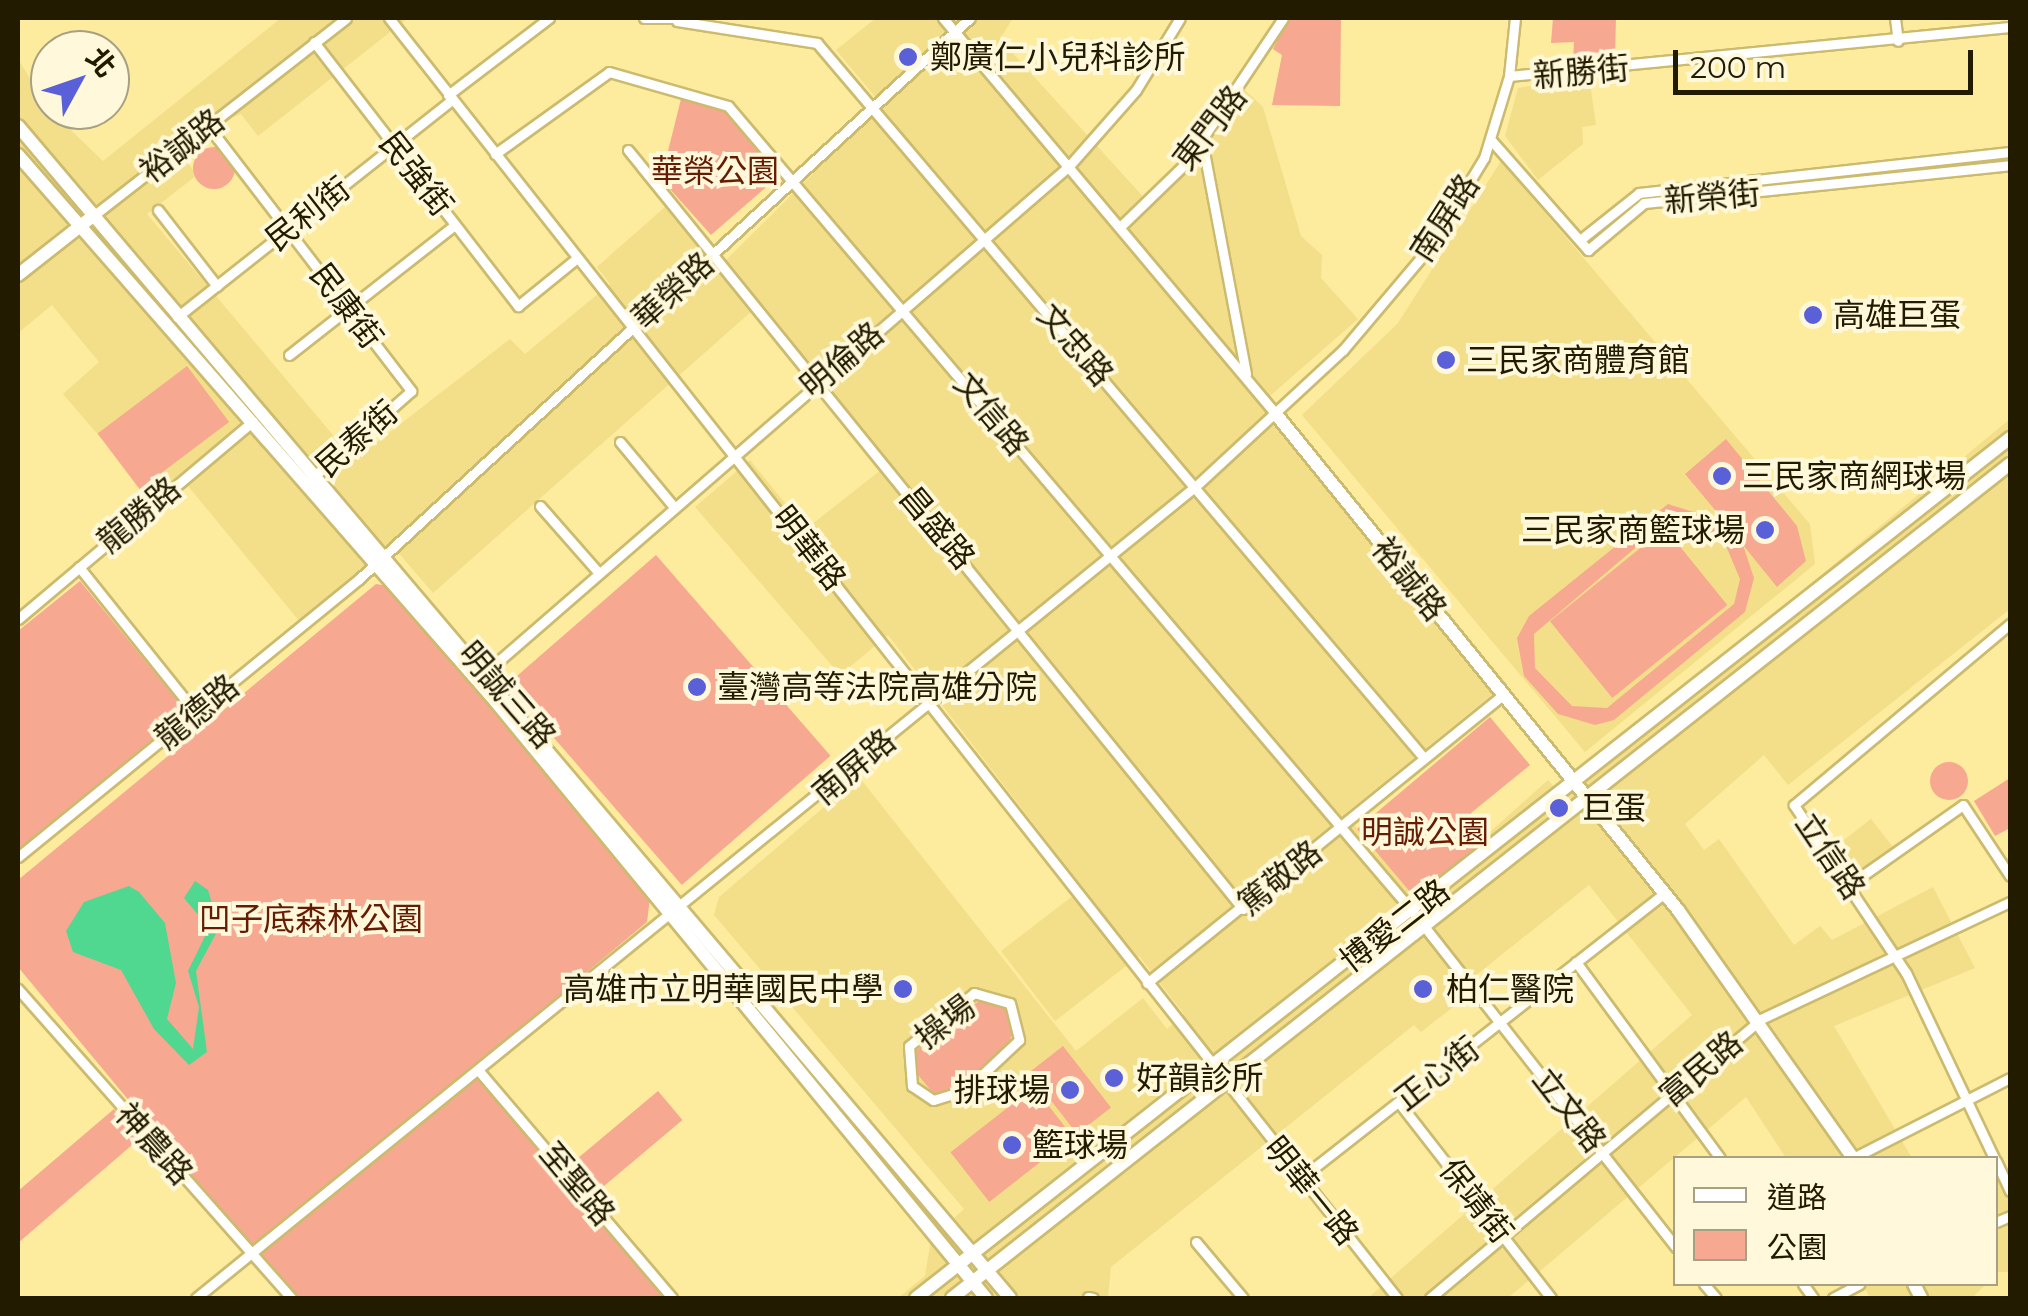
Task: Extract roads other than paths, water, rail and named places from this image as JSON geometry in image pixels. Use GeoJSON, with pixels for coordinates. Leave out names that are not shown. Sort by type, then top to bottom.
{"type":"FeatureCollection","features":[{"type":"Feature","properties":{"kind":"street","name":"裕誠路"},"geometry":{"type":"LineString","coordinates":[[18,275],[346,18]]}},
{"type":"Feature","properties":{"kind":"street","name":"明華路"},"geometry":{"type":"LineString","coordinates":[[389,18],[734,452],[1225,1082]]}},
{"type":"Feature","properties":{"kind":"street","name":"民利街"},"geometry":{"type":"LineString","coordinates":[[163,328],[549,18]]}},
{"type":"Feature","properties":{"kind":"street"},"geometry":{"type":"LineString","coordinates":[[644,18],[677,19]]}},
{"type":"Feature","properties":{"kind":"street","name":"裕誠路"},"geometry":{"type":"LineString","coordinates":[[942,18],[1121,226],[1664,893],[1760,1019],[1852,1156]]}},
{"type":"Feature","properties":{"kind":"street","name":"華榮路"},"geometry":{"type":"LineString","coordinates":[[381,560],[970,18]]}},
{"type":"Feature","properties":{"kind":"street","name":"明倫路"},"geometry":{"type":"LineString","coordinates":[[482,675],[734,452],[986,242],[1069,166],[1136,90],[1180,18]]}},
{"type":"Feature","properties":{"kind":"street","name":"東門路"},"geometry":{"type":"LineString","coordinates":[[1121,226],[1202,141],[1284,18]]}},
{"type":"Feature","properties":{"kind":"street","name":"南屏路"},"geometry":{"type":"LineString","coordinates":[[196,1298],[680,910],[1196,486],[1275,413],[1430,247],[1491,140],[1509,76],[1515,18]]}},
{"type":"Feature","properties":{"kind":"street"},"geometry":{"type":"LineString","coordinates":[[1894,18],[1898,41]]}},
{"type":"Feature","properties":{"kind":"street","name":"文忠路"},"geometry":{"type":"LineString","coordinates":[[677,19],[809,38],[1196,486],[1424,758]]}},
{"type":"Feature","properties":{"kind":"street","name":"新勝街"},"geometry":{"type":"LineString","coordinates":[[1509,76],[1898,41],[2010,27]]}},
{"type":"Feature","properties":{"kind":"street","name":"民強街"},"geometry":{"type":"LineString","coordinates":[[314,42],[518,306],[577,258]]}},
{"type":"Feature","properties":{"kind":"street","name":"文信路"},"geometry":{"type":"LineString","coordinates":[[495,154],[620,71],[719,100],[793,181],[1425,926]]}},
{"type":"Feature","properties":{"kind":"street","name":"明誠三路"},"geometry":{"type":"LineString","coordinates":[[18,126],[381,560],[1010,1298]]}},
{"type":"Feature","properties":{"kind":"street","name":"民康街"},"geometry":{"type":"LineString","coordinates":[[208,126],[411,392]]}},
{"type":"Feature","properties":{"kind":"street","name":"新榮街"},"geometry":{"type":"LineString","coordinates":[[1491,140],[1588,250],[1644,203],[1866,185],[2010,166]]}},
{"type":"Feature","properties":{"kind":"street"},"geometry":{"type":"LineString","coordinates":[[1202,141],[1248,380]]}},
{"type":"Feature","properties":{"kind":"street","name":"昌盛路"},"geometry":{"type":"LineString","coordinates":[[628,150],[1020,628],[1243,909]]}},
{"type":"Feature","properties":{"kind":"street","name":"新榮街"},"geometry":{"type":"LineString","coordinates":[[1580,240],[1639,193],[2010,152]]}},
{"type":"Feature","properties":{"kind":"street","name":"明誠三路"},"geometry":{"type":"LineString","coordinates":[[18,154],[302,486],[381,560]]}},
{"type":"Feature","properties":{"kind":"street"},"geometry":{"type":"LineString","coordinates":[[1862,170],[1866,185]]}},
{"type":"Feature","properties":{"kind":"street"},"geometry":{"type":"LineString","coordinates":[[158,210],[217,286]]}},
{"type":"Feature","properties":{"kind":"street"},"geometry":{"type":"LineString","coordinates":[[289,355],[455,226]]}},
{"type":"Feature","properties":{"kind":"street","name":"民泰街"},"geometry":{"type":"LineString","coordinates":[[302,486],[411,392]]}},
{"type":"Feature","properties":{"kind":"street","name":"龍勝路"},"geometry":{"type":"LineString","coordinates":[[18,619],[248,423],[264,416]]}},
{"type":"Feature","properties":{"kind":"street","name":"博愛二路"},"geometry":{"type":"LineString","coordinates":[[916,1298],[1576,786],[2010,438]]}},
{"type":"Feature","properties":{"kind":"street"},"geometry":{"type":"LineString","coordinates":[[620,442],[674,507]]}},
{"type":"Feature","properties":{"kind":"street","name":"博愛二路"},"geometry":{"type":"LineString","coordinates":[[952,1298],[2010,464]]}},
{"type":"Feature","properties":{"kind":"street"},"geometry":{"type":"LineString","coordinates":[[540,506],[598,572]]}},
{"type":"Feature","properties":{"kind":"street","name":"龍德路"},"geometry":{"type":"LineString","coordinates":[[18,858],[381,560]]}},
{"type":"Feature","properties":{"kind":"street"},"geometry":{"type":"LineString","coordinates":[[79,567],[196,713]]}},
{"type":"Feature","properties":{"kind":"street","name":"立信路"},"geometry":{"type":"LineString","coordinates":[[1993,1156],[1897,958],[1797,799],[2010,624]]}},
{"type":"Feature","properties":{"kind":"street","name":"篤敬路"},"geometry":{"type":"LineString","coordinates":[[1148,983],[1502,694]]}},
{"type":"Feature","properties":{"kind":"street"},"geometry":{"type":"LineString","coordinates":[[1849,885],[1963,804],[2010,876]]}},
{"type":"Feature","properties":{"kind":"street","name":"正心街"},"geometry":{"type":"LineString","coordinates":[[1301,1178],[1664,893]]}},
{"type":"Feature","properties":{"kind":"street","name":"富民路"},"geometry":{"type":"LineString","coordinates":[[1430,1298],[1760,1019],[2010,902]]}},
{"type":"Feature","properties":{"kind":"street","name":"明誠三路"},"geometry":{"type":"LineString","coordinates":[[680,910],[986,1298]]}},
{"type":"Feature","properties":{"kind":"street","name":"立文路"},"geometry":{"type":"LineString","coordinates":[[1425,926],[1673,1243]]}},
{"type":"Feature","properties":{"kind":"street"},"geometry":{"type":"LineString","coordinates":[[1576,962],[1676,1091],[1719,1156]]}},
{"type":"Feature","properties":{"kind":"street","name":"神農路"},"geometry":{"type":"LineString","coordinates":[[18,990],[291,1298]]}},
{"type":"Feature","properties":{"kind":"street","name":"操場"},"geometry":{"type":"LineString","coordinates":[[974,993],[1010,1003],[1019,1040],[988,1072],[949,1100],[912,1086],[909,1046],[936,1022],[974,993]]}},
{"type":"Feature","properties":{"kind":"street","name":"至聖路"},"geometry":{"type":"LineString","coordinates":[[479,1071],[672,1298]]}},
{"type":"Feature","properties":{"kind":"street"},"geometry":{"type":"LineString","coordinates":[[1857,1156],[2010,1078]]}},
{"type":"Feature","properties":{"kind":"street","name":"明華一路"},"geometry":{"type":"LineString","coordinates":[[1225,1082],[1398,1298]]}},
{"type":"Feature","properties":{"kind":"street","name":"保靖街"},"geometry":{"type":"LineString","coordinates":[[1400,1104],[1551,1298]]}},
{"type":"Feature","properties":{"kind":"street","name":"立信路"},"geometry":{"type":"LineString","coordinates":[[1998,1166],[2010,1191]]}},
{"type":"Feature","properties":{"kind":"street"},"geometry":{"type":"LineString","coordinates":[[1196,1242],[1244,1298]]}},
{"type":"Feature","properties":{"kind":"place","name":"鄭廣仁小兒科診所"},"geometry":{"type":"Point","coordinates":[908,57]}},
{"type":"Feature","properties":{"kind":"place","name":"高雄巨蛋"},"geometry":{"type":"Point","coordinates":[1813,315]}},
{"type":"Feature","properties":{"kind":"place","name":"三民家商體育館"},"geometry":{"type":"Point","coordinates":[1446,360]}},
{"type":"Feature","properties":{"kind":"place","name":"三民家商網球場"},"geometry":{"type":"Point","coordinates":[1722,476]}},
{"type":"Feature","properties":{"kind":"place","name":"三民家商籃球場"},"geometry":{"type":"Point","coordinates":[1765,530]}},
{"type":"Feature","properties":{"kind":"place","name":"臺灣高等法院高雄分院"},"geometry":{"type":"Point","coordinates":[697,687]}},
{"type":"Feature","properties":{"kind":"place","name":"巨蛋"},"geometry":{"type":"Point","coordinates":[1559,808]}},
{"type":"Feature","properties":{"kind":"place","name":"高雄市立明華國民中學"},"geometry":{"type":"Point","coordinates":[903,989]}},
{"type":"Feature","properties":{"kind":"place","name":"柏仁醫院"},"geometry":{"type":"Point","coordinates":[1423,989]}},
{"type":"Feature","properties":{"kind":"place","name":"好韻診所"},"geometry":{"type":"Point","coordinates":[1114,1078]}},
{"type":"Feature","properties":{"kind":"place","name":"排球場"},"geometry":{"type":"Point","coordinates":[1070,1090]}},
{"type":"Feature","properties":{"kind":"place","name":"籃球場"},"geometry":{"type":"Point","coordinates":[1012,1145]}},
{"type":"Feature","properties":{"kind":"park label","name":"華榮公園"},"geometry":{"type":"Point","coordinates":[715,171]}},
{"type":"Feature","properties":{"kind":"park label","name":"明誠公園"},"geometry":{"type":"Point","coordinates":[1425,832]}},
{"type":"Feature","properties":{"kind":"park label","name":"凹子底森林公園"},"geometry":{"type":"Point","coordinates":[311,919]}}]}
